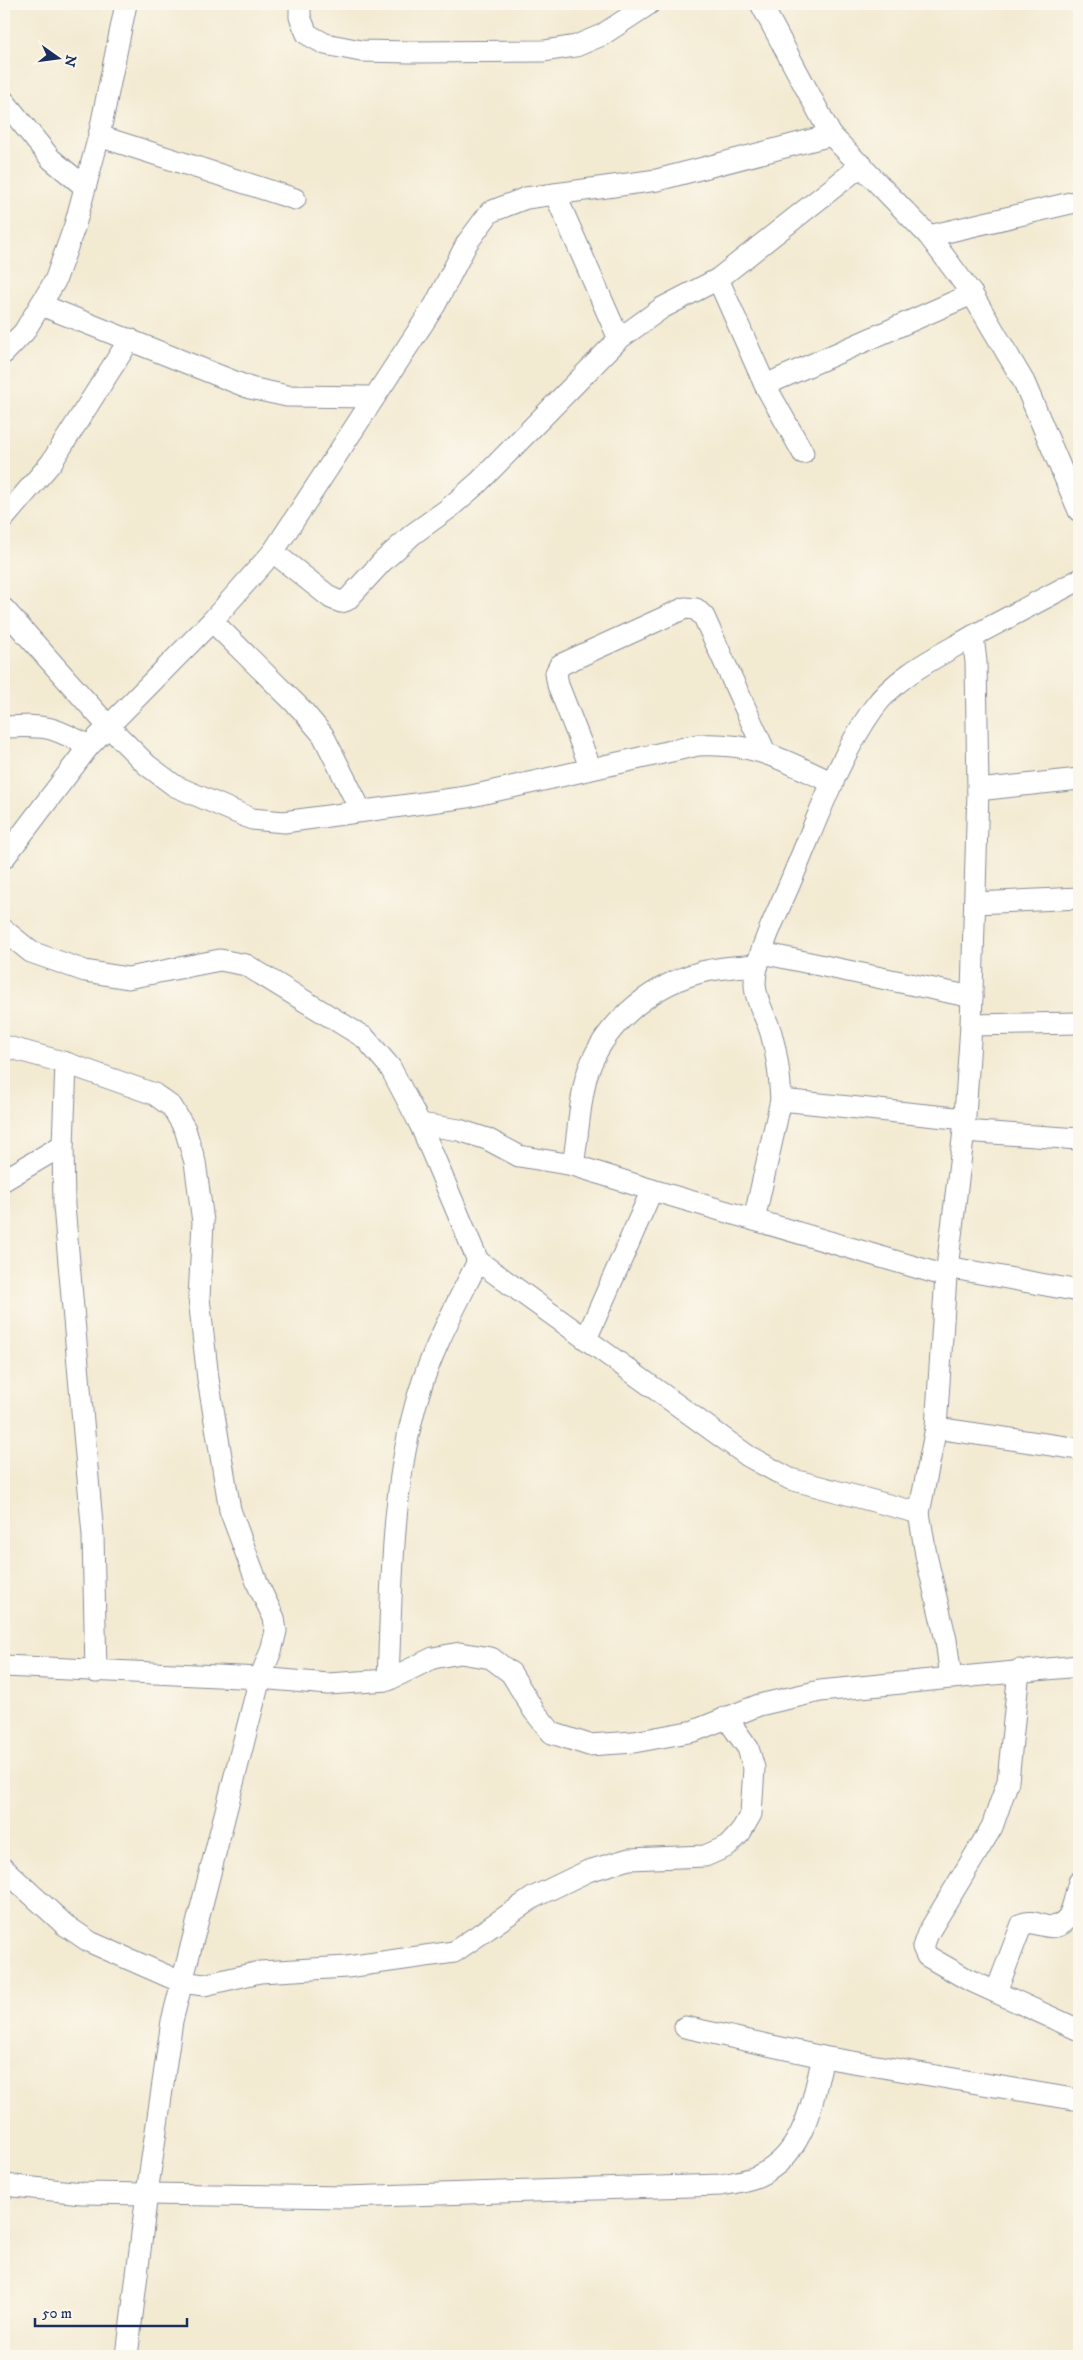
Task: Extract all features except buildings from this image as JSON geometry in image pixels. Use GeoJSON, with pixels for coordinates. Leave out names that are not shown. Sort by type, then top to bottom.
{"type":"FeatureCollection","features":[{"type":"Feature","properties":{"kind":"street"},"geometry":{"type":"LineString","coordinates":[[4,353],[24,332],[56,282],[99,136],[126,4]]}},
{"type":"Feature","properties":{"kind":"street"},"geometry":{"type":"LineString","coordinates":[[300,4],[300,17],[307,34],[325,44],[361,51],[431,52],[544,51],[576,46],[602,34],[649,4]]}},
{"type":"Feature","properties":{"kind":"street"},"geometry":{"type":"LineString","coordinates":[[761,4],[831,135],[930,236],[972,294],[1024,382],[1079,511]]}},
{"type":"Feature","properties":{"kind":"street"},"geometry":{"type":"LineString","coordinates":[[4,101],[51,159],[85,187]]}},
{"type":"Feature","properties":{"kind":"street"},"geometry":{"type":"LineString","coordinates":[[4,858],[89,746],[212,621],[273,552],[435,304],[467,243],[490,212],[526,198],[657,180],[831,135]]}},
{"type":"Feature","properties":{"kind":"street"},"geometry":{"type":"LineString","coordinates":[[99,136],[295,199]]}},
{"type":"Feature","properties":{"kind":"street"},"geometry":{"type":"LineString","coordinates":[[273,552],[331,598],[340,602],[348,600],[382,562],[413,534],[448,509],[479,482],[619,339],[662,308],[718,279],[862,165]]}},
{"type":"Feature","properties":{"kind":"street"},"geometry":{"type":"LineString","coordinates":[[555,194],[619,339]]}},
{"type":"Feature","properties":{"kind":"street"},"geometry":{"type":"LineString","coordinates":[[930,236],[1079,201]]}},
{"type":"Feature","properties":{"kind":"street"},"geometry":{"type":"LineString","coordinates":[[718,279],[765,385],[803,453]]}},
{"type":"Feature","properties":{"kind":"street"},"geometry":{"type":"LineString","coordinates":[[765,385],[972,294]]}},
{"type":"Feature","properties":{"kind":"street"},"geometry":{"type":"LineString","coordinates":[[41,305],[250,388],[287,396],[374,397]]}},
{"type":"Feature","properties":{"kind":"street"},"geometry":{"type":"LineString","coordinates":[[4,518],[51,463],[130,339]]}},
{"type":"Feature","properties":{"kind":"street"},"geometry":{"type":"LineString","coordinates":[[754,1220],[781,1100],[771,1033],[756,997],[755,982],[760,959],[833,783],[873,709],[904,677],[973,636],[1079,580]]}},
{"type":"Feature","properties":{"kind":"street"},"geometry":{"type":"LineString","coordinates":[[591,768],[558,685],[556,673],[560,665],[685,608],[696,609],[704,616],[765,752]]}},
{"type":"Feature","properties":{"kind":"street"},"geometry":{"type":"LineString","coordinates":[[4,609],[108,726],[147,765],[175,786],[252,819],[284,822],[467,797],[698,745],[726,744],[765,752],[833,783]]}},
{"type":"Feature","properties":{"kind":"street"},"geometry":{"type":"LineString","coordinates":[[212,621],[302,710],[323,735],[361,811]]}},
{"type":"Feature","properties":{"kind":"street"},"geometry":{"type":"LineString","coordinates":[[950,1678],[946,1640],[926,1556],[919,1513],[936,1428],[946,1271],[964,1125],[971,1025],[978,790],[976,662],[973,636]]}},
{"type":"Feature","properties":{"kind":"street"},"geometry":{"type":"LineString","coordinates":[[4,727],[43,726],[58,730],[89,746]]}},
{"type":"Feature","properties":{"kind":"street"},"geometry":{"type":"LineString","coordinates":[[978,790],[1079,778]]}},
{"type":"Feature","properties":{"kind":"street"},"geometry":{"type":"LineString","coordinates":[[976,903],[1079,898]]}},
{"type":"Feature","properties":{"kind":"street"},"geometry":{"type":"LineString","coordinates":[[4,930],[31,952],[85,971],[128,978],[220,960],[246,965],[366,1038],[390,1066],[420,1124],[478,1261],[748,1456],[790,1479],[919,1513]]}},
{"type":"Feature","properties":{"kind":"street"},"geometry":{"type":"LineString","coordinates":[[573,1165],[586,1078],[601,1044],[621,1018],[649,997],[676,981],[698,973],[760,959],[972,997]]}},
{"type":"Feature","properties":{"kind":"street"},"geometry":{"type":"LineString","coordinates":[[971,1025],[1079,1023]]}},
{"type":"Feature","properties":{"kind":"street"},"geometry":{"type":"LineString","coordinates":[[4,1046],[66,1063],[154,1094],[172,1107],[185,1129],[195,1162],[203,1222],[199,1298],[208,1378],[230,1510],[258,1585],[274,1618],[276,1631],[260,1678],[172,2022],[147,2193],[128,2356]]}},
{"type":"Feature","properties":{"kind":"street"},"geometry":{"type":"LineString","coordinates":[[66,1063],[63,1144],[64,1206],[93,1535],[96,1672]]}},
{"type":"Feature","properties":{"kind":"street"},"geometry":{"type":"LineString","coordinates":[[781,1100],[1079,1139]]}},
{"type":"Feature","properties":{"kind":"street"},"geometry":{"type":"LineString","coordinates":[[420,1124],[459,1130],[487,1139],[518,1156],[573,1165],[754,1220],[946,1271],[1079,1291]]}},
{"type":"Feature","properties":{"kind":"street"},"geometry":{"type":"LineString","coordinates":[[4,1180],[63,1144]]}},
{"type":"Feature","properties":{"kind":"street"},"geometry":{"type":"LineString","coordinates":[[586,1339],[652,1190]]}},
{"type":"Feature","properties":{"kind":"street"},"geometry":{"type":"LineString","coordinates":[[388,1680],[397,1520],[404,1457],[418,1394],[430,1361],[478,1261]]}},
{"type":"Feature","properties":{"kind":"street"},"geometry":{"type":"LineString","coordinates":[[936,1428],[1079,1449]]}},
{"type":"Feature","properties":{"kind":"street"},"geometry":{"type":"LineString","coordinates":[[4,1666],[96,1672],[260,1678],[328,1684],[388,1680],[433,1658],[460,1653],[491,1658],[512,1673],[534,1711],[552,1732],[590,1745],[634,1742],[694,1731],[759,1705],[820,1692],[1020,1670],[1079,1666]]}},
{"type":"Feature","properties":{"kind":"street"},"geometry":{"type":"LineString","coordinates":[[1020,1670],[1008,1781],[992,1827],[928,1933],[923,1947],[927,1956],[996,1992],[1079,2030]]}},
{"type":"Feature","properties":{"kind":"street"},"geometry":{"type":"LineString","coordinates":[[4,1869],[65,1925],[90,1942],[181,1982],[204,1985],[260,1972],[347,1968],[454,1952],[534,1897],[588,1871],[629,1859],[705,1856],[728,1846],[740,1834],[751,1814],[754,1768],[748,1748],[726,1718]]}},
{"type":"Feature","properties":{"kind":"street"},"geometry":{"type":"LineString","coordinates":[[996,1992],[1022,1924],[1026,1922],[1054,1929],[1063,1925],[1068,1918],[1079,1882]]}},
{"type":"Feature","properties":{"kind":"street"},"geometry":{"type":"LineString","coordinates":[[684,2028],[823,2057],[1079,2100]]}},
{"type":"Feature","properties":{"kind":"street"},"geometry":{"type":"LineString","coordinates":[[4,2185],[82,2193],[346,2197],[721,2185],[757,2177],[778,2165],[801,2137],[823,2057]]}}]}
